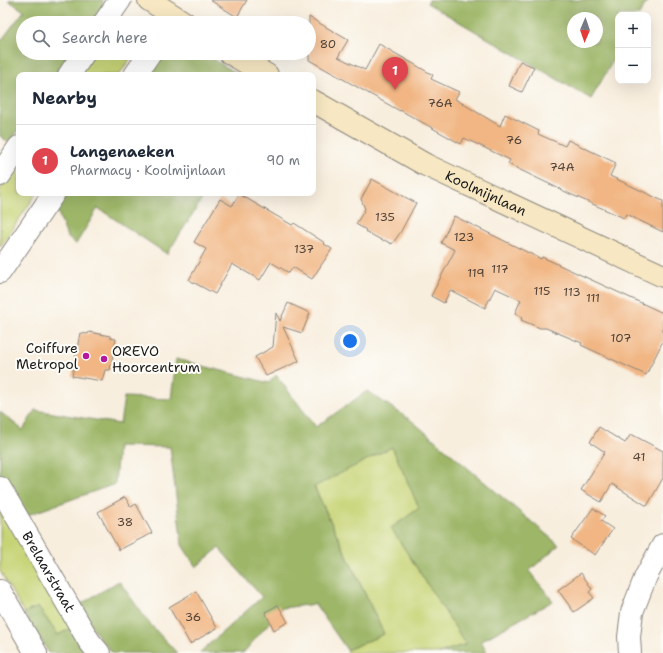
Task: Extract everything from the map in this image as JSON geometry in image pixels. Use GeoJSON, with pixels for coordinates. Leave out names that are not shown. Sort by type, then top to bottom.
{"type":"FeatureCollection","features":[{"type":"Feature","properties":{"kind":"street"},"geometry":{"type":"LineString","coordinates":[[109,16],[120,0]]}},
{"type":"Feature","properties":{"kind":"street"},"geometry":{"type":"LineString","coordinates":[[149,0],[170,16]]}},
{"type":"Feature","properties":{"kind":"street"},"geometry":{"type":"LineString","coordinates":[[70,72],[79,60]]}},
{"type":"Feature","properties":{"kind":"street"},"geometry":{"type":"LineString","coordinates":[[137,72],[145,60]]}},
{"type":"Feature","properties":{"kind":"street"},"geometry":{"type":"LineString","coordinates":[[242,60],[262,72]]}},
{"type":"Feature","properties":{"kind":"street","name":"Koolmijnlaan"},"geometry":{"type":"LineString","coordinates":[[316,103],[426,165],[663,276]]}},
{"type":"Feature","properties":{"kind":"street"},"geometry":{"type":"LineString","coordinates":[[0,175],[16,151]]}},
{"type":"Feature","properties":{"kind":"street"},"geometry":{"type":"LineString","coordinates":[[0,272],[52,196]]}},
{"type":"Feature","properties":{"kind":"street","name":"Brelaarstraat"},"geometry":{"type":"LineString","coordinates":[[0,488],[85,635],[99,653]]}},
{"type":"Feature","properties":{"kind":"street"},"geometry":{"type":"LineString","coordinates":[[630,653],[629,637],[632,612],[646,576],[663,545]]}},
{"type":"Feature","properties":{"kind":"street"},"geometry":{"type":"LineString","coordinates":[[0,591],[36,653]]}},
{"type":"Feature","properties":{"kind":"green space"},"geometry":{"type":"Polygon","coordinates":[[[8,0],[103,0],[99,16],[20,16],[24,11],[8,0]]]}},
{"type":"Feature","properties":{"kind":"green space"},"geometry":{"type":"Polygon","coordinates":[[[429,0],[648,0],[641,12],[615,12],[615,57],[591,99],[427,3],[429,0]]]}},
{"type":"Feature","properties":{"kind":"green space"},"geometry":{"type":"Polygon","coordinates":[[[16,21],[16,60],[68,60],[59,72],[16,72],[16,134],[10,143],[0,136],[0,42],[16,21]]]}},
{"type":"Feature","properties":{"kind":"green space"},"geometry":{"type":"Polygon","coordinates":[[[89,60],[129,60],[121,72],[81,72],[89,60]]]}},
{"type":"Feature","properties":{"kind":"green space"},"geometry":{"type":"Polygon","coordinates":[[[155,60],[214,60],[234,72],[147,72],[155,60]]]}},
{"type":"Feature","properties":{"kind":"green space"},"geometry":{"type":"Polygon","coordinates":[[[16,166],[16,196],[35,196],[0,247],[0,190],[16,166]]]}},
{"type":"Feature","properties":{"kind":"green space"},"geometry":{"type":"Polygon","coordinates":[[[64,196],[204,196],[167,254],[98,208],[76,244],[67,237],[56,207],[64,196]]]}},
{"type":"Feature","properties":{"kind":"green space"},"geometry":{"type":"Polygon","coordinates":[[[176,359],[269,383],[276,375],[316,427],[367,391],[412,421],[559,545],[529,571],[553,601],[481,641],[487,653],[439,653],[466,644],[391,528],[419,508],[392,447],[314,487],[384,634],[347,650],[315,604],[282,608],[243,653],[199,653],[262,597],[219,548],[196,567],[182,545],[170,447],[118,446],[115,484],[25,516],[0,474],[0,412],[23,430],[35,410],[120,424],[124,397],[171,399],[176,359]]]}},
{"type":"Feature","properties":{"kind":"green space"},"geometry":{"type":"Polygon","coordinates":[[[392,447],[420,508],[391,528],[466,644],[439,653],[348,653],[347,650],[384,634],[314,486],[392,447]]]}},
{"type":"Feature","properties":{"kind":"green space"},"geometry":{"type":"Polygon","coordinates":[[[0,502],[71,628],[58,635],[38,607],[24,613],[0,571],[0,502]]]}},
{"type":"Feature","properties":{"kind":"green space"},"geometry":{"type":"Polygon","coordinates":[[[119,581],[149,623],[177,653],[113,653],[100,639],[79,605],[119,581]]]}},
{"type":"Feature","properties":{"kind":"green space"},"geometry":{"type":"Polygon","coordinates":[[[38,607],[58,635],[71,628],[84,653],[49,653],[24,613],[38,607]]]}},
{"type":"Feature","properties":{"kind":"building"},"geometry":{"type":"Polygon","coordinates":[[[210,0],[247,0],[238,16],[210,0]]]}},
{"type":"Feature","properties":{"kind":"building"},"geometry":{"type":"Polygon","coordinates":[[[316,21],[348,40],[338,57],[365,70],[379,44],[433,75],[431,79],[459,92],[455,99],[500,126],[505,114],[539,131],[538,134],[565,146],[568,140],[616,163],[610,176],[663,201],[663,232],[626,214],[624,218],[570,194],[508,164],[510,160],[464,138],[461,144],[309,60],[316,60],[316,21]]]}},
{"type":"Feature","properties":{"kind":"building"},"geometry":{"type":"Polygon","coordinates":[[[520,61],[534,67],[522,92],[509,86],[520,61]]]}},
{"type":"Feature","properties":{"kind":"building"},"geometry":{"type":"Polygon","coordinates":[[[372,179],[416,203],[400,233],[392,244],[384,240],[383,241],[365,231],[366,230],[356,224],[365,209],[361,199],[372,179]]]}},
{"type":"Feature","properties":{"kind":"building"},"geometry":{"type":"Polygon","coordinates":[[[238,196],[242,196],[292,225],[294,223],[332,249],[312,279],[293,267],[289,273],[271,262],[260,280],[232,264],[215,294],[189,280],[206,249],[194,242],[220,199],[232,206],[238,196]]]}},
{"type":"Feature","properties":{"kind":"building"},"geometry":{"type":"Polygon","coordinates":[[[454,216],[541,259],[542,257],[663,313],[663,341],[646,375],[581,345],[582,343],[546,328],[540,328],[521,320],[522,318],[515,313],[521,300],[495,288],[485,308],[450,290],[444,303],[431,296],[455,250],[441,243],[454,216]]]}},
{"type":"Feature","properties":{"kind":"building"},"geometry":{"type":"Polygon","coordinates":[[[288,303],[310,313],[302,333],[283,327],[299,361],[266,376],[255,357],[273,347],[276,313],[280,321],[288,303]]]}},
{"type":"Feature","properties":{"kind":"building"},"geometry":{"type":"Polygon","coordinates":[[[89,332],[110,336],[110,338],[116,339],[110,370],[105,370],[102,381],[72,376],[80,333],[88,334],[89,332]]]}},
{"type":"Feature","properties":{"kind":"building"},"geometry":{"type":"Polygon","coordinates":[[[599,427],[625,443],[631,434],[663,451],[663,478],[647,506],[612,484],[601,502],[581,490],[605,452],[590,442],[599,427]]]}},
{"type":"Feature","properties":{"kind":"building"},"geometry":{"type":"Polygon","coordinates":[[[125,497],[131,507],[136,504],[152,533],[119,550],[98,512],[125,497]]]}},
{"type":"Feature","properties":{"kind":"building"},"geometry":{"type":"Polygon","coordinates":[[[593,508],[605,516],[601,521],[613,529],[595,555],[571,539],[593,508]]]}},
{"type":"Feature","properties":{"kind":"building"},"geometry":{"type":"Polygon","coordinates":[[[581,573],[592,589],[589,592],[594,598],[574,612],[558,590],[581,573]]]}},
{"type":"Feature","properties":{"kind":"building"},"geometry":{"type":"Polygon","coordinates":[[[196,591],[217,628],[190,644],[169,607],[196,591]]]}},
{"type":"Feature","properties":{"kind":"building"},"geometry":{"type":"Polygon","coordinates":[[[278,605],[288,622],[274,630],[265,612],[278,605]]]}},
{"type":"Feature","properties":{"kind":"place","name":"Langenaeken"},"geometry":{"type":"Point","coordinates":[395,90]}},
{"type":"Feature","properties":{"kind":"place","name":"Coiffure Metropol"},"geometry":{"type":"Point","coordinates":[86,356]}},
{"type":"Feature","properties":{"kind":"place","name":"OREVO Hoorcentrum"},"geometry":{"type":"Point","coordinates":[104,359]}}]}
